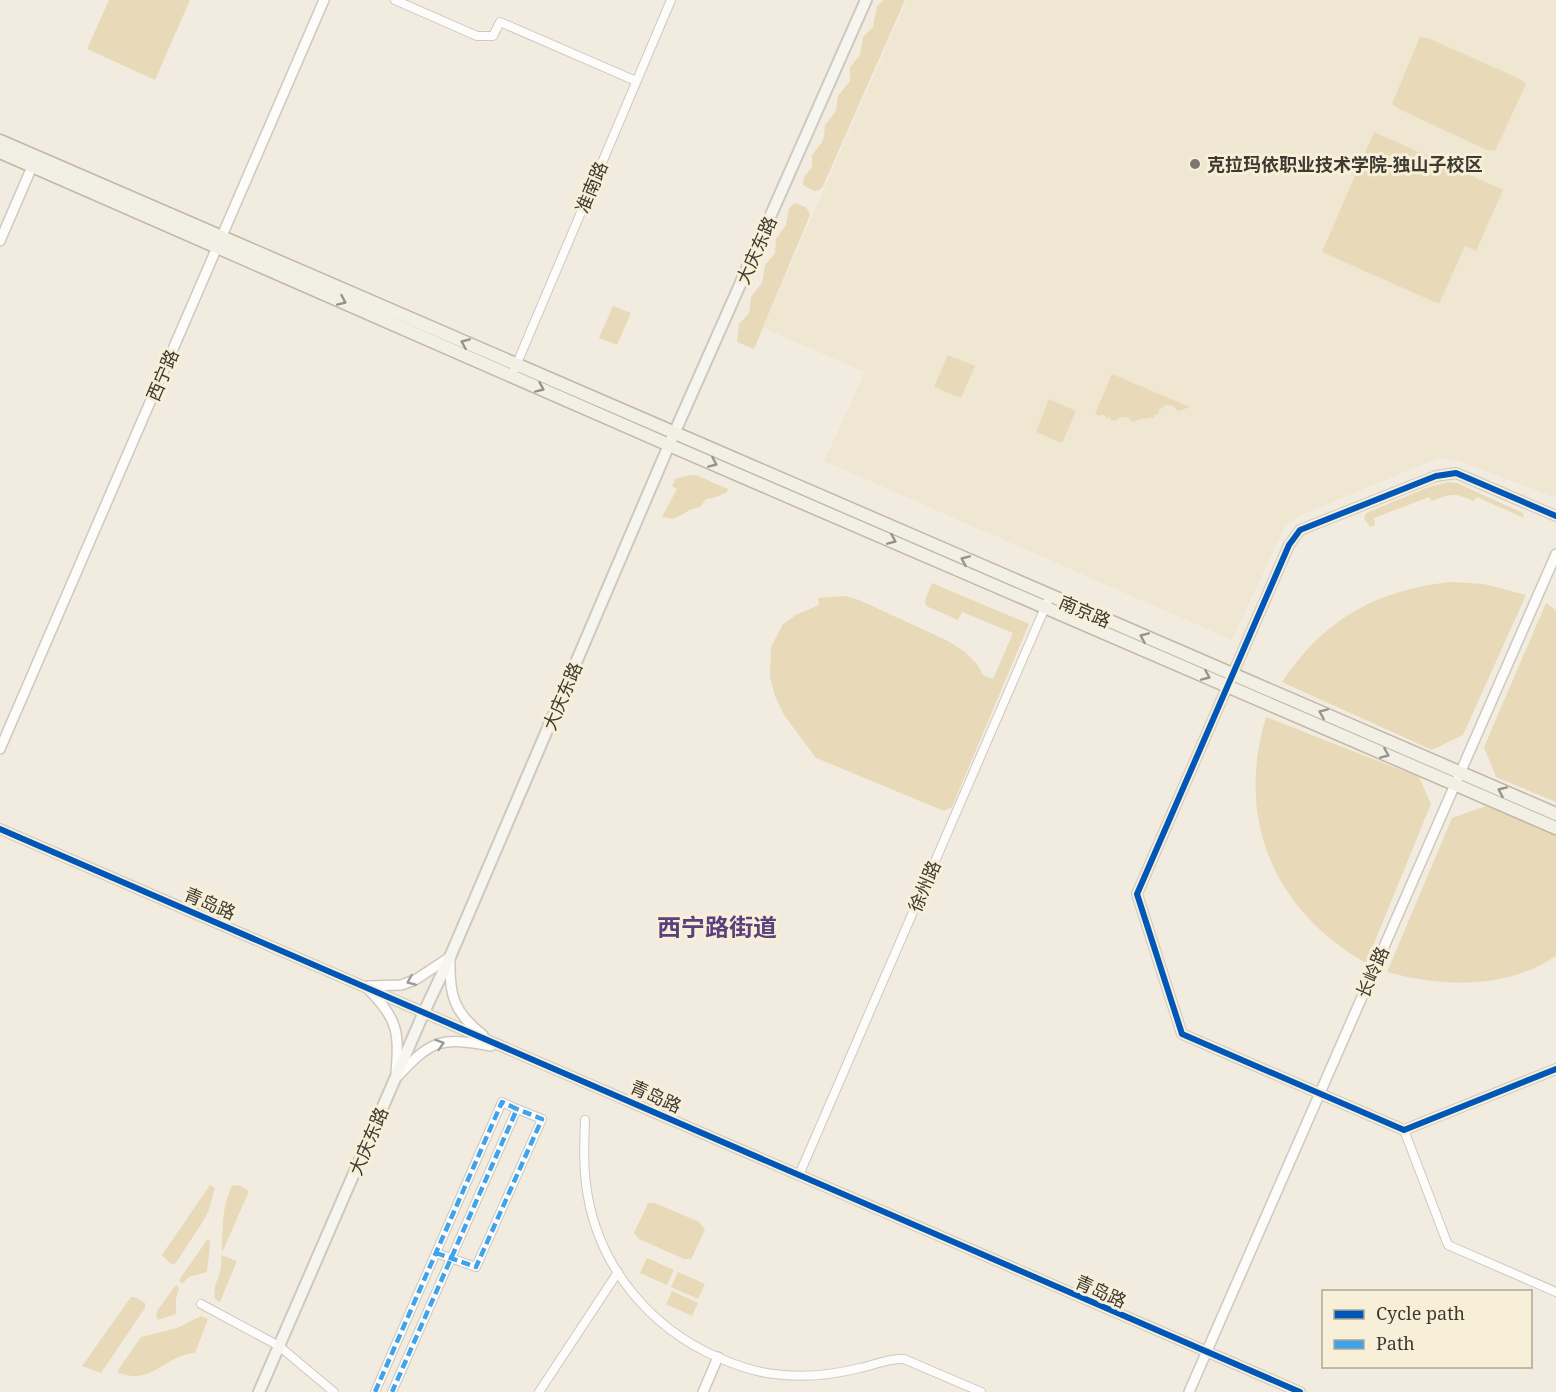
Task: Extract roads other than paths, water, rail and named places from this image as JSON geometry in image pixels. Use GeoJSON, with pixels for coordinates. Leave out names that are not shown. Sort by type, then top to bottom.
{"type":"FeatureCollection","features":[{"type":"Feature","properties":{"kind":"main road","name":"大庆东路"},"geometry":{"type":"LineString","coordinates":[[259,1392],[450,957],[668,439],[866,0]]}},
{"type":"Feature","properties":{"kind":"main road"},"geometry":{"type":"LineString","coordinates":[[0,141],[34,161],[668,439]]}},
{"type":"Feature","properties":{"kind":"main road"},"geometry":{"type":"LineString","coordinates":[[0,152],[34,161]]}},
{"type":"Feature","properties":{"kind":"main road","name":"南京路"},"geometry":{"type":"LineString","coordinates":[[514,370],[615,408],[668,439],[1231,680],[1459,772],[1556,814]]}},
{"type":"Feature","properties":{"kind":"main road","name":"南京路"},"geometry":{"type":"LineString","coordinates":[[1231,680],[1454,784],[1556,828]]}},
{"type":"Feature","properties":{"kind":"street","name":"西宁路"},"geometry":{"type":"LineString","coordinates":[[0,749],[324,0]]}},
{"type":"Feature","properties":{"kind":"street"},"geometry":{"type":"LineString","coordinates":[[395,0],[477,36],[493,36],[500,22],[636,81]]}},
{"type":"Feature","properties":{"kind":"street","name":"准南路"},"geometry":{"type":"LineString","coordinates":[[514,370],[671,0]]}},
{"type":"Feature","properties":{"kind":"street"},"geometry":{"type":"LineString","coordinates":[[0,241],[34,161]]}},
{"type":"Feature","properties":{"kind":"street"},"geometry":{"type":"LineString","coordinates":[[1556,516],[1456,473],[1436,476],[1300,530],[1289,545],[1137,894],[1182,1035],[1404,1130],[1556,1069]]}},
{"type":"Feature","properties":{"kind":"street","name":"长岭路"},"geometry":{"type":"LineString","coordinates":[[1189,1392],[1556,554]]}},
{"type":"Feature","properties":{"kind":"street","name":"徐州路"},"geometry":{"type":"LineString","coordinates":[[799,1175],[1047,602]]}},
{"type":"Feature","properties":{"kind":"street","name":"青岛路"},"geometry":{"type":"LineString","coordinates":[[0,829],[1300,1392]]}},
{"type":"Feature","properties":{"kind":"street"},"geometry":{"type":"LineString","coordinates":[[365,986],[401,985],[415,980],[450,957]]}},
{"type":"Feature","properties":{"kind":"street"},"geometry":{"type":"LineString","coordinates":[[450,957],[451,996],[457,1009],[481,1034],[508,1050]]}},
{"type":"Feature","properties":{"kind":"street"},"geometry":{"type":"LineString","coordinates":[[365,986],[392,1018],[396,1029],[399,1045],[395,1079]]}},
{"type":"Feature","properties":{"kind":"street"},"geometry":{"type":"LineString","coordinates":[[395,1079],[413,1059],[441,1041],[456,1040],[508,1050]]}},
{"type":"Feature","properties":{"kind":"street"},"geometry":{"type":"LineString","coordinates":[[375,1392],[502,1102],[542,1119],[476,1267],[436,1253]]}},
{"type":"Feature","properties":{"kind":"street"},"geometry":{"type":"LineString","coordinates":[[392,1392],[518,1109]]}},
{"type":"Feature","properties":{"kind":"street"},"geometry":{"type":"LineString","coordinates":[[585,1120],[584,1164],[588,1199],[597,1231],[629,1289],[652,1315],[676,1335],[718,1357],[750,1369],[774,1374],[836,1374],[892,1359],[904,1359],[981,1392]]}},
{"type":"Feature","properties":{"kind":"street"},"geometry":{"type":"LineString","coordinates":[[1404,1130],[1448,1245],[1556,1292]]}},
{"type":"Feature","properties":{"kind":"street"},"geometry":{"type":"LineString","coordinates":[[472,1172],[488,1178]]}},
{"type":"Feature","properties":{"kind":"street"},"geometry":{"type":"LineString","coordinates":[[539,1392],[618,1272]]}},
{"type":"Feature","properties":{"kind":"street"},"geometry":{"type":"LineString","coordinates":[[201,1304],[279,1346],[334,1392]]}},
{"type":"Feature","properties":{"kind":"street"},"geometry":{"type":"LineString","coordinates":[[392,1352],[407,1359]]}},
{"type":"Feature","properties":{"kind":"street"},"geometry":{"type":"LineString","coordinates":[[703,1392],[718,1357]]}},
{"type":"Feature","properties":{"kind":"place","name":"克拉玛依职业技术学院-独山子校区"},"geometry":{"type":"Point","coordinates":[1195,164]}},
{"type":"Feature","properties":{"kind":"district","name":"西宁路街道"},"geometry":{"type":"Point","coordinates":[717,926]}}]}
